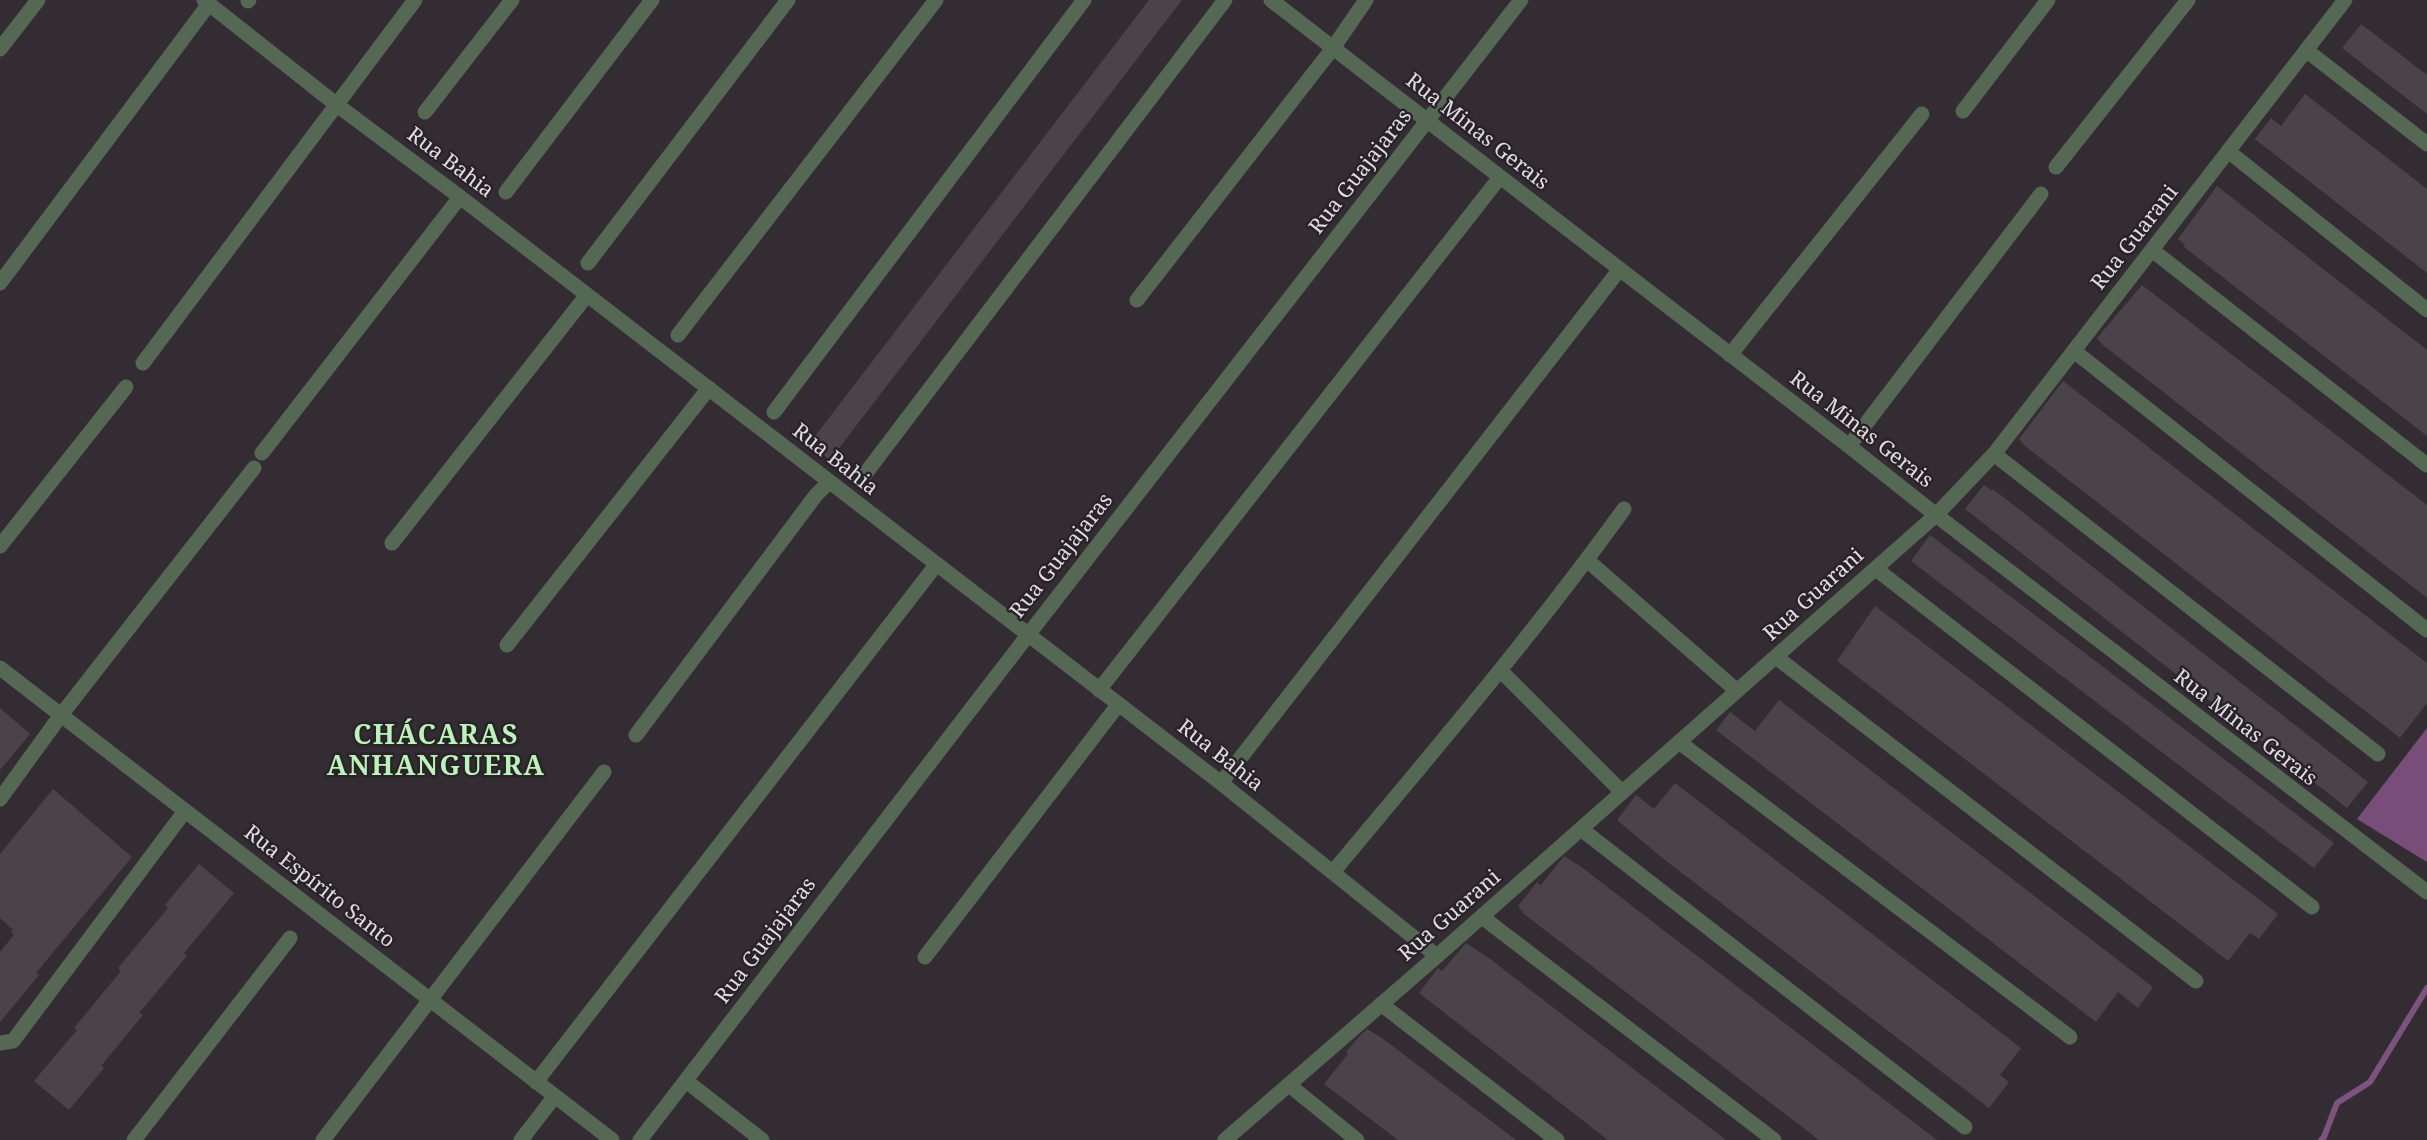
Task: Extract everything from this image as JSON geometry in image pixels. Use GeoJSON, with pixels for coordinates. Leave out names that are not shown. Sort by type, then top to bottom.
{"type":"FeatureCollection","features":[{"type":"Feature","properties":{"kind":"street"},"geometry":{"type":"LineString","coordinates":[[0,49],[38,0]]}},
{"type":"Feature","properties":{"kind":"street"},"geometry":{"type":"LineString","coordinates":[[143,363],[415,0]]}},
{"type":"Feature","properties":{"kind":"street"},"geometry":{"type":"LineString","coordinates":[[424,112],[512,0]]}},
{"type":"Feature","properties":{"kind":"street"},"geometry":{"type":"LineString","coordinates":[[506,192],[652,0]]}},
{"type":"Feature","properties":{"kind":"street"},"geometry":{"type":"LineString","coordinates":[[588,263],[788,0]]}},
{"type":"Feature","properties":{"kind":"street"},"geometry":{"type":"LineString","coordinates":[[678,335],[936,0]]}},
{"type":"Feature","properties":{"kind":"street"},"geometry":{"type":"LineString","coordinates":[[774,412],[1084,0]]}},
{"type":"Feature","properties":{"kind":"street"},"geometry":{"type":"LineString","coordinates":[[862,478],[1225,0]]}},
{"type":"Feature","properties":{"kind":"street","name":"Rua Minas Gerais"},"geometry":{"type":"LineString","coordinates":[[1271,0],[1849,446],[1936,516],[2427,892]]}},
{"type":"Feature","properties":{"kind":"street"},"geometry":{"type":"LineString","coordinates":[[1137,300],[1333,48],[1366,0]]}},
{"type":"Feature","properties":{"kind":"street","name":"Rua Guajajaras"},"geometry":{"type":"LineString","coordinates":[[640,1140],[1028,634],[1521,0]]}},
{"type":"Feature","properties":{"kind":"street"},"geometry":{"type":"LineString","coordinates":[[1964,111],[2048,0]]}},
{"type":"Feature","properties":{"kind":"street"},"geometry":{"type":"LineString","coordinates":[[2056,167],[2188,0]]}},
{"type":"Feature","properties":{"kind":"street","name":"Rua Guarani"},"geometry":{"type":"LineString","coordinates":[[1225,1140],[1936,516],[1994,454],[2342,1]]}},
{"type":"Feature","properties":{"kind":"street"},"geometry":{"type":"LineString","coordinates":[[0,283],[206,2]]}},
{"type":"Feature","properties":{"kind":"street","name":"Rua Bahia"},"geometry":{"type":"LineString","coordinates":[[206,2],[1221,783],[1437,956]]}},
{"type":"Feature","properties":{"kind":"street"},"geometry":{"type":"LineString","coordinates":[[2306,50],[2427,144]]}},
{"type":"Feature","properties":{"kind":"street"},"geometry":{"type":"LineString","coordinates":[[1730,355],[1922,114]]}},
{"type":"Feature","properties":{"kind":"street"},"geometry":{"type":"LineString","coordinates":[[2228,151],[2427,310]]}},
{"type":"Feature","properties":{"kind":"street"},"geometry":{"type":"LineString","coordinates":[[1099,690],[1500,177]]}},
{"type":"Feature","properties":{"kind":"street"},"geometry":{"type":"LineString","coordinates":[[1849,446],[2042,194]]}},
{"type":"Feature","properties":{"kind":"street"},"geometry":{"type":"LineString","coordinates":[[262,453],[460,197]]}},
{"type":"Feature","properties":{"kind":"street"},"geometry":{"type":"LineString","coordinates":[[2152,250],[2427,465]]}},
{"type":"Feature","properties":{"kind":"street"},"geometry":{"type":"LineString","coordinates":[[1221,783],[1620,269]]}},
{"type":"Feature","properties":{"kind":"street"},"geometry":{"type":"LineString","coordinates":[[392,543],[587,296]]}},
{"type":"Feature","properties":{"kind":"street"},"geometry":{"type":"LineString","coordinates":[[2074,351],[2427,630]]}},
{"type":"Feature","properties":{"kind":"street"},"geometry":{"type":"LineString","coordinates":[[0,546],[126,387]]}},
{"type":"Feature","properties":{"kind":"street"},"geometry":{"type":"LineString","coordinates":[[507,645],[709,388]]}},
{"type":"Feature","properties":{"kind":"street"},"geometry":{"type":"LineString","coordinates":[[1994,454],[2378,754]]}},
{"type":"Feature","properties":{"kind":"street"},"geometry":{"type":"LineString","coordinates":[[0,799],[61,715],[254,468]]}},
{"type":"Feature","properties":{"kind":"street"},"geometry":{"type":"LineString","coordinates":[[636,735],[816,495],[829,482]]}},
{"type":"Feature","properties":{"kind":"street"},"geometry":{"type":"LineString","coordinates":[[1333,872],[1500,670],[1587,560],[1624,509]]}},
{"type":"Feature","properties":{"kind":"street"},"geometry":{"type":"LineString","coordinates":[[1587,560],[1736,690]]}},
{"type":"Feature","properties":{"kind":"street"},"geometry":{"type":"LineString","coordinates":[[536,1082],[936,565]]}},
{"type":"Feature","properties":{"kind":"street"},"geometry":{"type":"LineString","coordinates":[[1876,569],[2312,907]]}},
{"type":"Feature","properties":{"kind":"street"},"geometry":{"type":"LineString","coordinates":[[1776,657],[2196,981]]}},
{"type":"Feature","properties":{"kind":"street","name":"Rua Espírito Santo"},"geometry":{"type":"LineString","coordinates":[[0,668],[612,1140]]}},
{"type":"Feature","properties":{"kind":"street"},"geometry":{"type":"LineString","coordinates":[[1500,670],[1622,792]]}},
{"type":"Feature","properties":{"kind":"street"},"geometry":{"type":"LineString","coordinates":[[925,957],[1118,705]]}},
{"type":"Feature","properties":{"kind":"street"},"geometry":{"type":"LineString","coordinates":[[1679,742],[2070,1037]]}},
{"type":"Feature","properties":{"kind":"street"},"geometry":{"type":"LineString","coordinates":[[323,1140],[604,772]]}},
{"type":"Feature","properties":{"kind":"street"},"geometry":{"type":"LineString","coordinates":[[0,1043],[13,1041],[185,811]]}},
{"type":"Feature","properties":{"kind":"street"},"geometry":{"type":"LineString","coordinates":[[1581,829],[1965,1127]]}},
{"type":"Feature","properties":{"kind":"street"},"geometry":{"type":"LineString","coordinates":[[1483,915],[1486,920],[1774,1140]]}},
{"type":"Feature","properties":{"kind":"street"},"geometry":{"type":"LineString","coordinates":[[134,1140],[290,938]]}},
{"type":"Feature","properties":{"kind":"street"},"geometry":{"type":"LineString","coordinates":[[1380,1004],[1557,1140]]}},
{"type":"Feature","properties":{"kind":"street"},"geometry":{"type":"LineString","coordinates":[[686,1081],[762,1140]]}},
{"type":"Feature","properties":{"kind":"street"},"geometry":{"type":"LineString","coordinates":[[1292,1082],[1294,1089],[1357,1140]]}},
{"type":"Feature","properties":{"kind":"street"},"geometry":{"type":"LineString","coordinates":[[521,1140],[555,1096]]}},
{"type":"Feature","properties":{"kind":"shaded area"},"geometry":{"type":"Polygon","coordinates":[[[2427,728],[2427,862],[2357,819],[2427,728]]]}},
{"type":"Feature","properties":{"kind":"building"},"geometry":{"type":"Polygon","coordinates":[[[1149,0],[1182,0],[830,460],[809,444],[1149,0]]]}},
{"type":"Feature","properties":{"kind":"building"},"geometry":{"type":"Polygon","coordinates":[[[2361,24],[2427,75],[2427,114],[2342,48],[2361,24]]]}},
{"type":"Feature","properties":{"kind":"building"},"geometry":{"type":"Polygon","coordinates":[[[2305,94],[2427,189],[2427,273],[2255,139],[2271,118],[2281,126],[2305,94]]]}},
{"type":"Feature","properties":{"kind":"building"},"geometry":{"type":"Polygon","coordinates":[[[2217,186],[2427,350],[2427,436],[2184,247],[2185,245],[2178,239],[2217,186]]]}},
{"type":"Feature","properties":{"kind":"building"},"geometry":{"type":"Polygon","coordinates":[[[2142,285],[2427,505],[2427,598],[2103,345],[2097,338],[2142,285]]]}},
{"type":"Feature","properties":{"kind":"building"},"geometry":{"type":"Polygon","coordinates":[[[2063,381],[2427,663],[2427,703],[2400,738],[2025,446],[2019,439],[2063,381]]]}},
{"type":"Feature","properties":{"kind":"building"},"geometry":{"type":"Polygon","coordinates":[[[1984,485],[1992,491],[1993,489],[2368,782],[2347,808],[1965,509],[1984,485]]]}},
{"type":"Feature","properties":{"kind":"building"},"geometry":{"type":"Polygon","coordinates":[[[1930,535],[2334,843],[2314,868],[1911,561],[1930,535]]]}},
{"type":"Feature","properties":{"kind":"building"},"geometry":{"type":"Polygon","coordinates":[[[1875,606],[2278,914],[2259,939],[2250,933],[2228,961],[1837,661],[1875,606]]]}},
{"type":"Feature","properties":{"kind":"building"},"geometry":{"type":"Polygon","coordinates":[[[1779,700],[2153,987],[2138,1008],[2118,992],[2096,1022],[1716,730],[1730,712],[1755,731],[1779,700]]]}},
{"type":"Feature","properties":{"kind":"building"},"geometry":{"type":"Polygon","coordinates":[[[0,708],[30,734],[0,770],[0,708]]]}},
{"type":"Feature","properties":{"kind":"building"},"geometry":{"type":"Polygon","coordinates":[[[1675,783],[2021,1048],[2000,1075],[2009,1082],[1989,1108],[1665,860],[1617,820],[1636,795],[1654,809],[1675,783]]]}},
{"type":"Feature","properties":{"kind":"building"},"geometry":{"type":"Polygon","coordinates":[[[53,789],[132,857],[36,973],[39,975],[0,1022],[0,952],[14,935],[11,932],[13,930],[0,918],[0,854],[53,789]]]}},
{"type":"Feature","properties":{"kind":"building"},"geometry":{"type":"Polygon","coordinates":[[[1564,856],[1937,1140],[1819,1140],[1524,914],[1518,906],[1537,882],[1541,885],[1564,856]]]}},
{"type":"Feature","properties":{"kind":"building"},"geometry":{"type":"Polygon","coordinates":[[[199,864],[234,893],[184,953],[187,956],[139,1013],[143,1015],[101,1066],[104,1068],[69,1110],[34,1081],[77,1030],[74,1028],[121,971],[118,968],[168,908],[165,905],[199,864]]]}},
{"type":"Feature","properties":{"kind":"building"},"geometry":{"type":"Polygon","coordinates":[[[1466,943],[1726,1140],[1608,1140],[1419,993],[1438,968],[1442,971],[1466,943]]]}},
{"type":"Feature","properties":{"kind":"building"},"geometry":{"type":"Polygon","coordinates":[[[1367,1029],[1516,1140],[1398,1140],[1324,1084],[1348,1054],[1346,1052],[1367,1029]]]}},
{"type":"Feature","properties":{"kind":"waterway"},"geometry":{"type":"LineString","coordinates":[[2321,1140],[2337,1103],[2370,1082],[2427,988]]}},
{"type":"Feature","properties":{"kind":"district","name":"CHÁCARAS ANHANGUERA"},"geometry":{"type":"Point","coordinates":[436,752]}}]}
